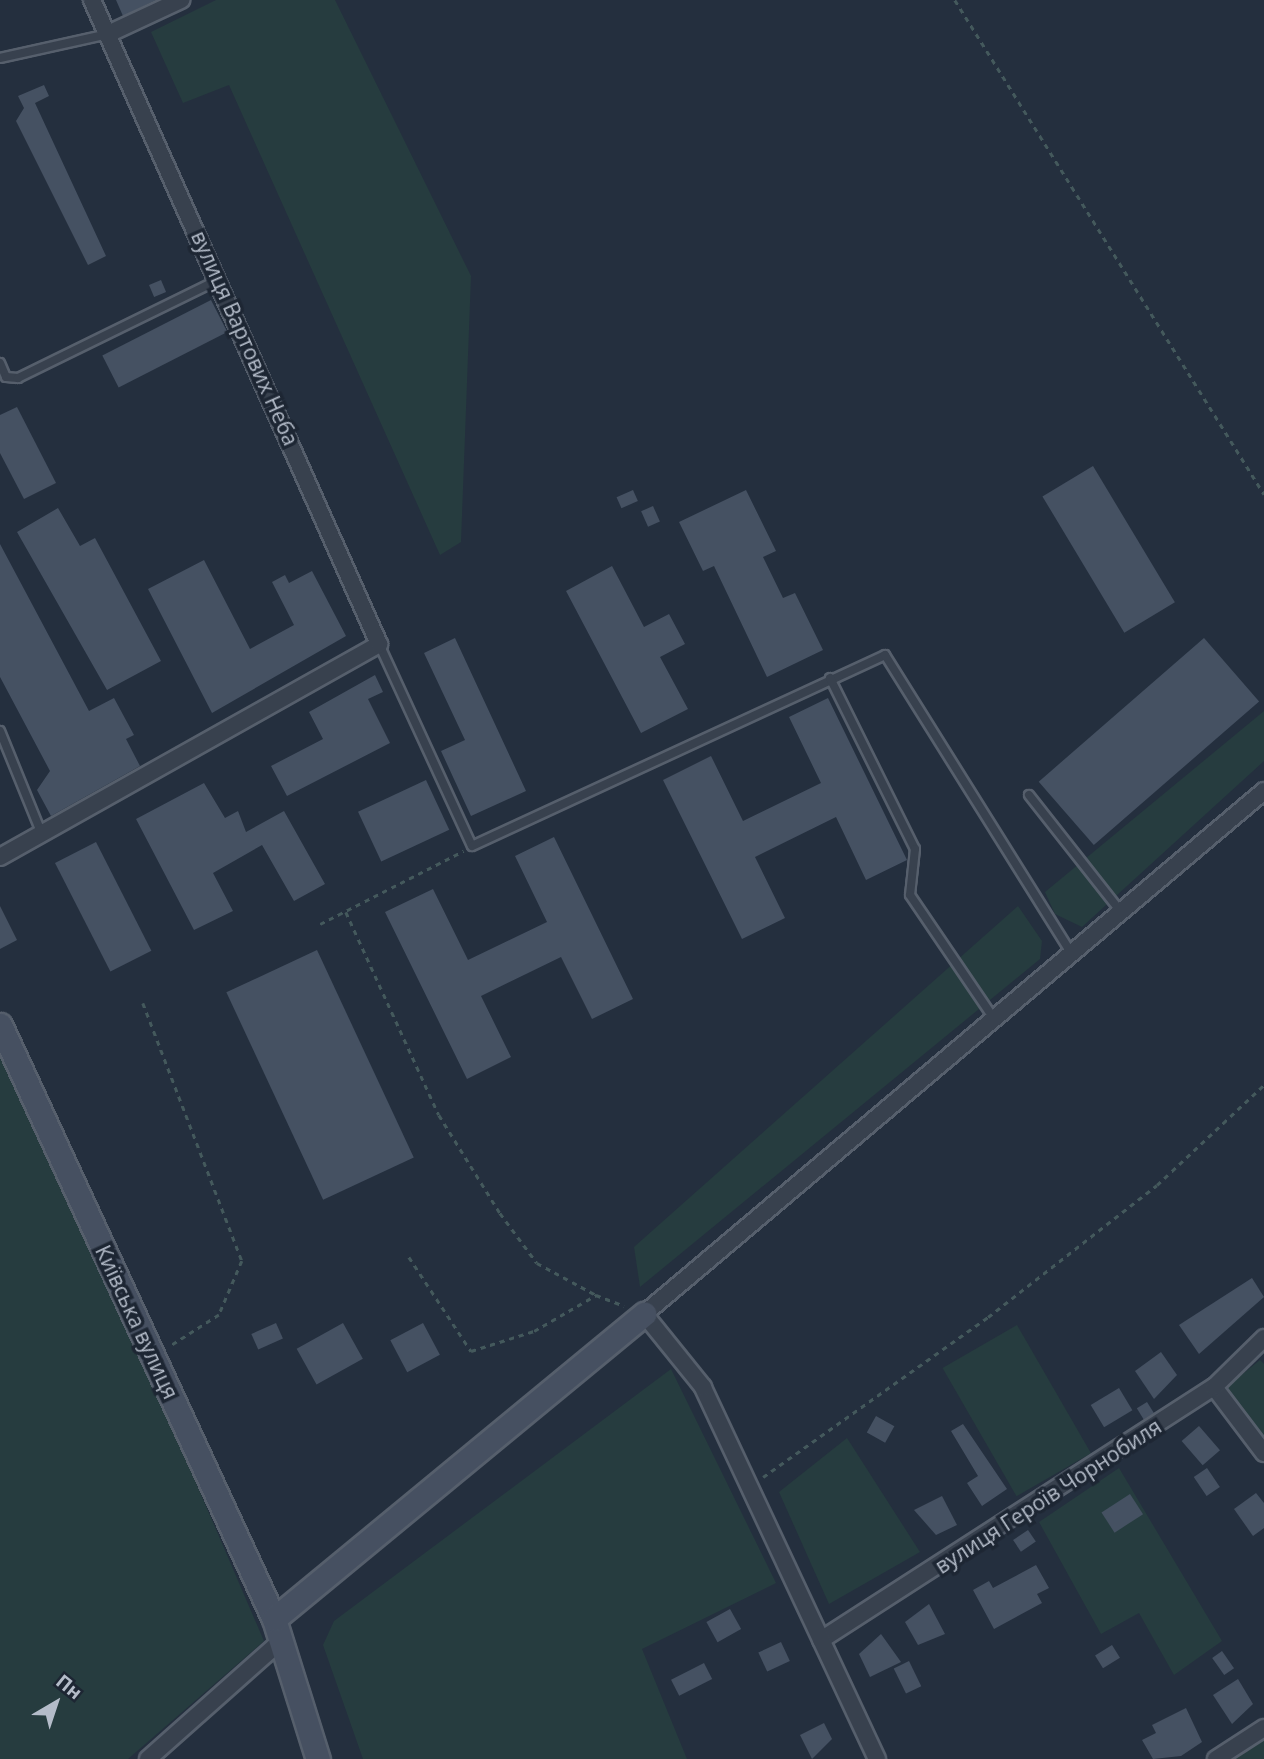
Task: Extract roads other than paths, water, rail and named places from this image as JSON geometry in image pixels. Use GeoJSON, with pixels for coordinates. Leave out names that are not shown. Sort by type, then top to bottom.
{"type":"FeatureCollection","features":[{"type":"Feature","properties":{"kind":"street","name":"вулиця Вартових Неба"},"geometry":{"type":"LineString","coordinates":[[92,0],[220,278],[379,644]]}},
{"type":"Feature","properties":{"kind":"street"},"geometry":{"type":"LineString","coordinates":[[108,34],[181,0]]}},
{"type":"Feature","properties":{"kind":"street"},"geometry":{"type":"LineString","coordinates":[[0,857],[379,644]]}},
{"type":"Feature","properties":{"kind":"street"},"geometry":{"type":"LineString","coordinates":[[148,1759],[278,1629],[644,1314],[1073,955],[1264,791]]}},
{"type":"Feature","properties":{"kind":"street","name":"Київська вулиця"},"geometry":{"type":"LineString","coordinates":[[0,1025],[278,1629],[318,1759]]}},
{"type":"Feature","properties":{"kind":"street"},"geometry":{"type":"LineString","coordinates":[[644,1314],[703,1387],[877,1759]]}},
{"type":"Feature","properties":{"kind":"street","name":"вулиця Героїв Чорнобиля"},"geometry":{"type":"LineString","coordinates":[[821,1640],[1214,1387],[1264,1338]]}},
{"type":"Feature","properties":{"kind":"street"},"geometry":{"type":"LineString","coordinates":[[1214,1387],[1264,1453]]}},
{"type":"Feature","properties":{"kind":"street"},"geometry":{"type":"LineString","coordinates":[[1216,1759],[1264,1728]]}},
{"type":"Feature","properties":{"kind":"lane"},"geometry":{"type":"LineString","coordinates":[[0,58],[108,34]]}},
{"type":"Feature","properties":{"kind":"lane"},"geometry":{"type":"LineString","coordinates":[[0,363],[6,377],[18,378],[220,278]]}},
{"type":"Feature","properties":{"kind":"lane"},"geometry":{"type":"LineString","coordinates":[[379,644],[472,846],[830,678],[885,655],[1073,955]]}},
{"type":"Feature","properties":{"kind":"lane"},"geometry":{"type":"LineString","coordinates":[[830,678],[915,849],[910,895],[995,1020]]}},
{"type":"Feature","properties":{"kind":"lane"},"geometry":{"type":"LineString","coordinates":[[0,730],[41,832]]}},
{"type":"Feature","properties":{"kind":"lane"},"geometry":{"type":"LineString","coordinates":[[1029,795],[1122,913]]}}]}
